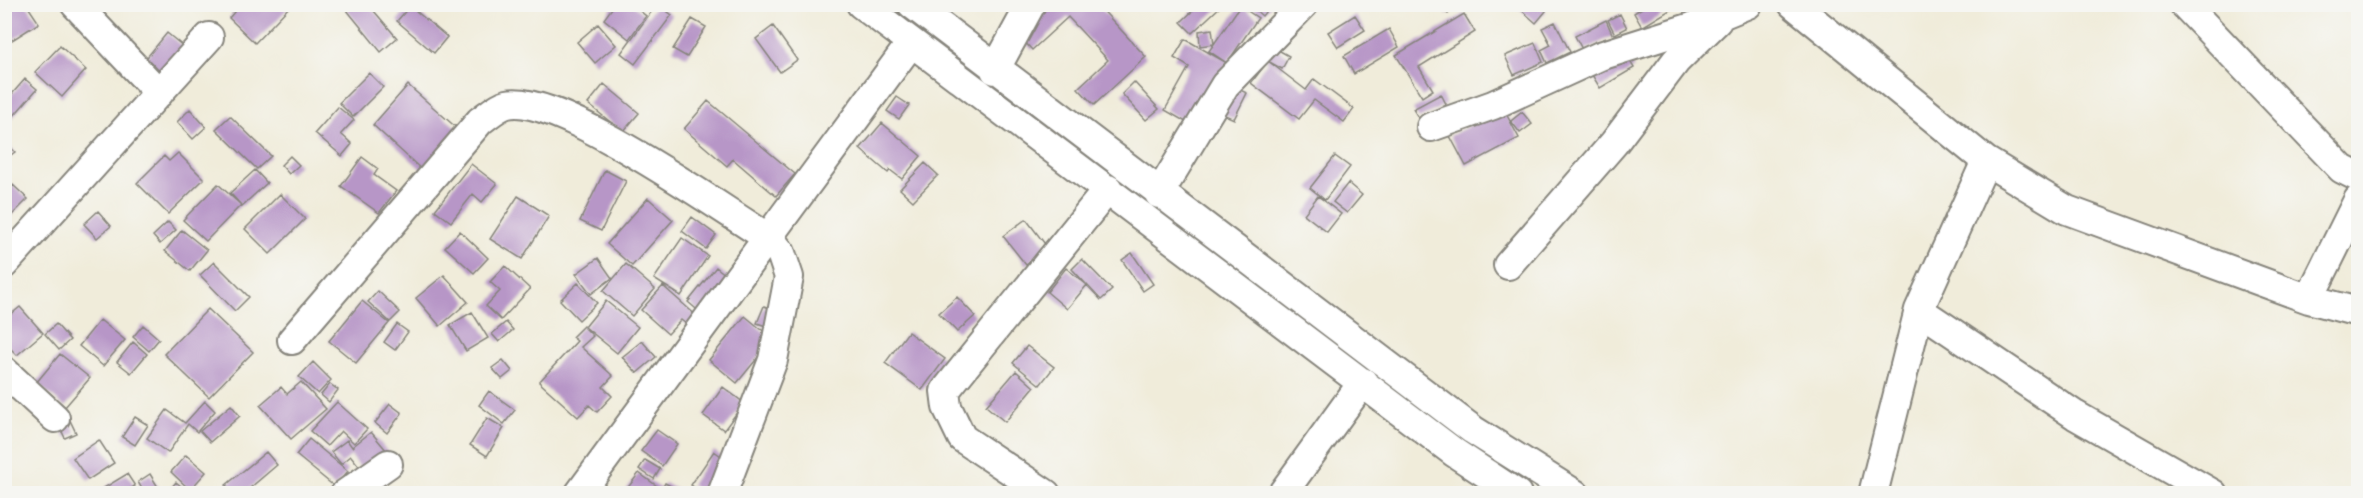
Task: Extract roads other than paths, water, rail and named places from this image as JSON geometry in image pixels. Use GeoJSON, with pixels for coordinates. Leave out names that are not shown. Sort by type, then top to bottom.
{"type":"FeatureCollection","features":[{"type":"Feature","properties":{"kind":"street"},"geometry":{"type":"LineString","coordinates":[[75,4],[159,93]]}},
{"type":"Feature","properties":{"kind":"street"},"geometry":{"type":"LineString","coordinates":[[861,4],[1455,453],[1517,494]]}},
{"type":"Feature","properties":{"kind":"street"},"geometry":{"type":"LineString","coordinates":[[912,4],[995,70],[1473,430],[1575,494]]}},
{"type":"Feature","properties":{"kind":"street"},"geometry":{"type":"LineString","coordinates":[[995,70],[1031,4]]}},
{"type":"Feature","properties":{"kind":"street"},"geometry":{"type":"LineString","coordinates":[[1159,194],[1225,85],[1304,4]]}},
{"type":"Feature","properties":{"kind":"street"},"geometry":{"type":"LineString","coordinates":[[1793,4],[1986,161],[2067,210],[2309,299],[2358,312]]}},
{"type":"Feature","properties":{"kind":"street"},"geometry":{"type":"LineString","coordinates":[[2184,4],[2342,169],[2358,177]]}},
{"type":"Feature","properties":{"kind":"street"},"geometry":{"type":"LineString","coordinates":[[1431,127],[1493,105],[1600,56],[1735,10]]}},
{"type":"Feature","properties":{"kind":"street"},"geometry":{"type":"LineString","coordinates":[[1508,265],[1614,143],[1676,62],[1735,10]]}},
{"type":"Feature","properties":{"kind":"street"},"geometry":{"type":"LineString","coordinates":[[4,264],[209,37]]}},
{"type":"Feature","properties":{"kind":"street"},"geometry":{"type":"LineString","coordinates":[[579,494],[770,239],[911,43]]}},
{"type":"Feature","properties":{"kind":"street"},"geometry":{"type":"LineString","coordinates":[[292,340],[480,121],[507,104],[537,105],[588,125],[770,239],[781,253],[789,277],[773,360],[722,494]]}},
{"type":"Feature","properties":{"kind":"street"},"geometry":{"type":"LineString","coordinates":[[1873,494],[1919,310],[1986,161]]}},
{"type":"Feature","properties":{"kind":"street"},"geometry":{"type":"LineString","coordinates":[[1046,494],[962,438],[947,407],[945,391],[1108,189]]}},
{"type":"Feature","properties":{"kind":"street"},"geometry":{"type":"LineString","coordinates":[[2309,299],[2358,200]]}},
{"type":"Feature","properties":{"kind":"street"},"geometry":{"type":"LineString","coordinates":[[1919,310],[2075,415],[2213,494]]}},
{"type":"Feature","properties":{"kind":"street"},"geometry":{"type":"LineString","coordinates":[[4,370],[55,418]]}},
{"type":"Feature","properties":{"kind":"street"},"geometry":{"type":"LineString","coordinates":[[1282,494],[1363,382]]}},
{"type":"Feature","properties":{"kind":"street"},"geometry":{"type":"LineString","coordinates":[[345,494],[388,464]]}}]}
